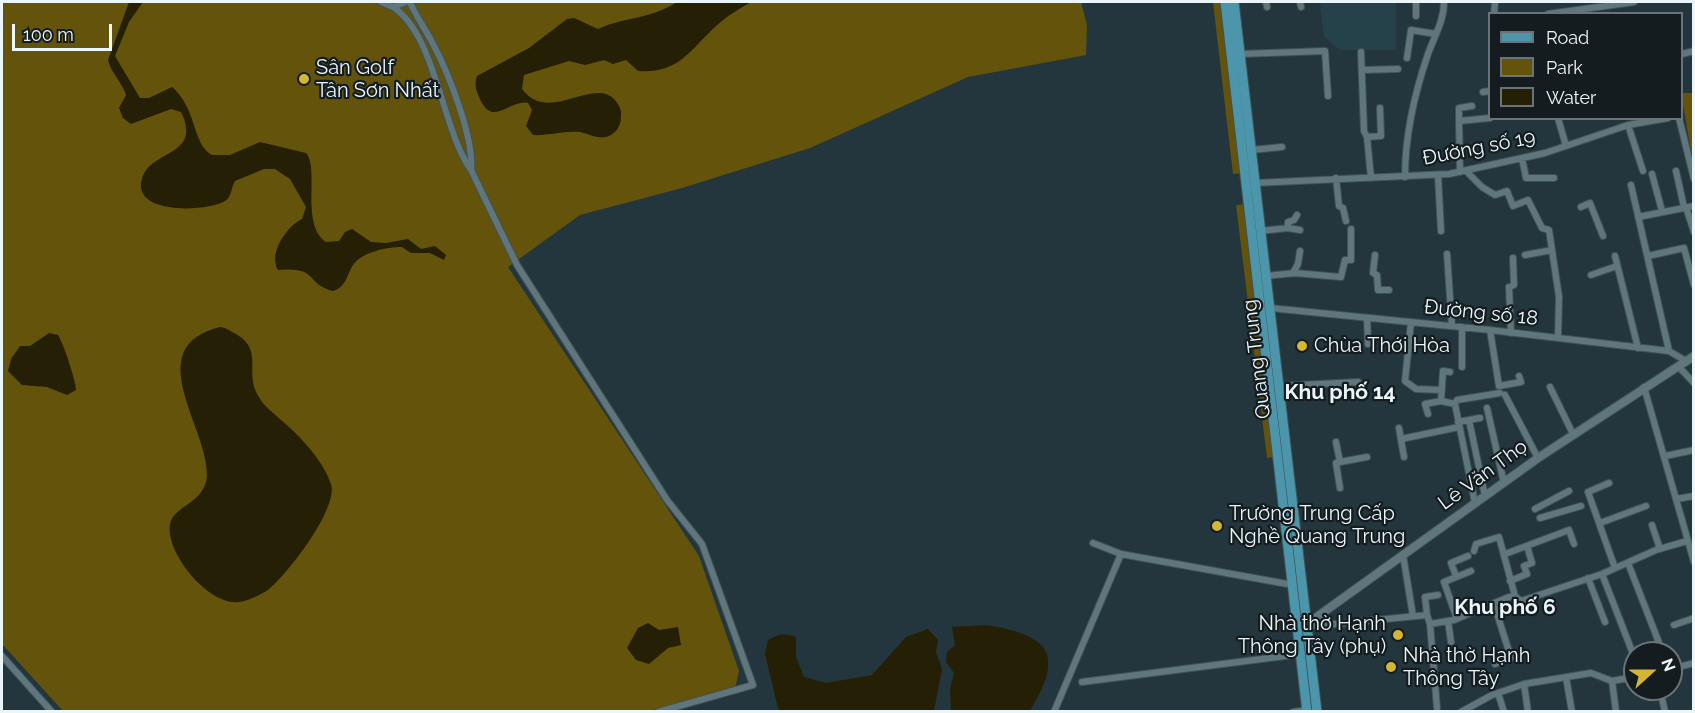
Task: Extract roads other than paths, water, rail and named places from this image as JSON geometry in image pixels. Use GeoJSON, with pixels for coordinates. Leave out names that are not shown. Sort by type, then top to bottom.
{"type":"FeatureCollection","features":[{"type":"Feature","properties":{"kind":"main road","name":"Quang Trung"},"geometry":{"type":"LineString","coordinates":[[1225,2],[1251,183],[1303,626],[1317,711]]}},
{"type":"Feature","properties":{"kind":"main road","name":"Quang Trung"},"geometry":{"type":"LineString","coordinates":[[1234,2],[1251,150],[1251,183],[1266,276],[1265,308],[1279,386],[1293,585],[1303,626],[1301,654],[1307,711]]}},
{"type":"Feature","properties":{"kind":"main road","name":"Lê Văn Thọ"},"geometry":{"type":"LineString","coordinates":[[1303,626],[1538,458],[1686,361]]}},
{"type":"Feature","properties":{"kind":"street"},"geometry":{"type":"LineString","coordinates":[[381,2],[393,7],[409,24],[443,100],[462,158],[471,170],[517,265],[667,500],[702,544],[753,685],[676,709],[658,711]]}},
{"type":"Feature","properties":{"kind":"street"},"geometry":{"type":"LineString","coordinates":[[393,7],[408,2],[436,49],[472,153],[471,170]]}},
{"type":"Feature","properties":{"kind":"street"},"geometry":{"type":"LineString","coordinates":[[1416,2],[1416,16]]}},
{"type":"Feature","properties":{"kind":"street"},"geometry":{"type":"LineString","coordinates":[[1405,177],[1406,132],[1444,14],[1444,2]]}},
{"type":"Feature","properties":{"kind":"street"},"geometry":{"type":"LineString","coordinates":[[1572,2],[1572,10]]}},
{"type":"Feature","properties":{"kind":"street"},"geometry":{"type":"LineString","coordinates":[[1560,12],[1634,2]]}},
{"type":"Feature","properties":{"kind":"street"},"geometry":{"type":"LineString","coordinates":[[1407,58],[1411,30],[1436,34]]}},
{"type":"Feature","properties":{"kind":"street"},"geometry":{"type":"LineString","coordinates":[[1240,54],[1325,51],[1328,96]]}},
{"type":"Feature","properties":{"kind":"street"},"geometry":{"type":"LineString","coordinates":[[1361,52],[1364,131],[1367,136],[1371,178]]}},
{"type":"Feature","properties":{"kind":"street"},"geometry":{"type":"LineString","coordinates":[[1362,69],[1398,69]]}},
{"type":"Feature","properties":{"kind":"street"},"geometry":{"type":"LineString","coordinates":[[443,100],[454,96]]}},
{"type":"Feature","properties":{"kind":"street"},"geometry":{"type":"LineString","coordinates":[[1472,106],[1459,108],[1463,171],[1482,188],[1495,195],[1508,191],[1514,206],[1528,200],[1542,228],[1549,230],[1559,297],[1558,338]]}},
{"type":"Feature","properties":{"kind":"street"},"geometry":{"type":"LineString","coordinates":[[1367,136],[1381,136],[1380,108]]}},
{"type":"Feature","properties":{"kind":"street"},"geometry":{"type":"LineString","coordinates":[[1459,121],[1488,118]]}},
{"type":"Feature","properties":{"kind":"street"},"geometry":{"type":"LineString","coordinates":[[1559,120],[1566,146]]}},
{"type":"Feature","properties":{"kind":"street","name":"Đường số 19"},"geometry":{"type":"LineString","coordinates":[[1251,183],[1438,175],[1522,158],[1628,125],[1657,120]]}},
{"type":"Feature","properties":{"kind":"street"},"geometry":{"type":"LineString","coordinates":[[1680,120],[1694,178]]}},
{"type":"Feature","properties":{"kind":"street"},"geometry":{"type":"LineString","coordinates":[[1628,125],[1643,171]]}},
{"type":"Feature","properties":{"kind":"street"},"geometry":{"type":"LineString","coordinates":[[1251,150],[1282,147]]}},
{"type":"Feature","properties":{"kind":"street"},"geometry":{"type":"LineString","coordinates":[[1522,158],[1526,178],[1554,178]]}},
{"type":"Feature","properties":{"kind":"street"},"geometry":{"type":"LineString","coordinates":[[1676,171],[1694,231]]}},
{"type":"Feature","properties":{"kind":"street"},"geometry":{"type":"LineString","coordinates":[[1652,174],[1662,211]]}},
{"type":"Feature","properties":{"kind":"street"},"geometry":{"type":"LineString","coordinates":[[1438,175],[1441,231]]}},
{"type":"Feature","properties":{"kind":"street"},"geometry":{"type":"LineString","coordinates":[[1336,178],[1339,206],[1343,208],[1346,221]]}},
{"type":"Feature","properties":{"kind":"street"},"geometry":{"type":"LineString","coordinates":[[1630,185],[1669,351]]}},
{"type":"Feature","properties":{"kind":"street"},"geometry":{"type":"LineString","coordinates":[[1581,207],[1590,203],[1603,236]]}},
{"type":"Feature","properties":{"kind":"street"},"geometry":{"type":"LineString","coordinates":[[1638,217],[1688,206]]}},
{"type":"Feature","properties":{"kind":"street"},"geometry":{"type":"LineString","coordinates":[[1288,228],[1288,222],[1294,220],[1297,215]]}},
{"type":"Feature","properties":{"kind":"street"},"geometry":{"type":"LineString","coordinates":[[1260,231],[1288,228],[1300,230]]}},
{"type":"Feature","properties":{"kind":"street"},"geometry":{"type":"LineString","coordinates":[[1266,276],[1293,273],[1341,277],[1343,263],[1345,260],[1351,260],[1351,229]]}},
{"type":"Feature","properties":{"kind":"street"},"geometry":{"type":"LineString","coordinates":[[1648,256],[1684,248],[1694,285]]}},
{"type":"Feature","properties":{"kind":"street"},"geometry":{"type":"LineString","coordinates":[[1525,255],[1552,250]]}},
{"type":"Feature","properties":{"kind":"street"},"geometry":{"type":"LineString","coordinates":[[1293,273],[1298,264],[1300,251]]}},
{"type":"Feature","properties":{"kind":"street"},"geometry":{"type":"LineString","coordinates":[[1447,254],[1452,326]]}},
{"type":"Feature","properties":{"kind":"street"},"geometry":{"type":"LineString","coordinates":[[1375,255],[1373,273],[1377,275],[1376,286],[1378,290],[1389,290]]}},
{"type":"Feature","properties":{"kind":"street"},"geometry":{"type":"LineString","coordinates":[[1615,256],[1638,348]]}},
{"type":"Feature","properties":{"kind":"street"},"geometry":{"type":"LineString","coordinates":[[1511,333],[1506,286],[1514,285],[1513,258]]}},
{"type":"Feature","properties":{"kind":"street"},"geometry":{"type":"LineString","coordinates":[[1591,275],[1617,266]]}},
{"type":"Feature","properties":{"kind":"street","name":"Đường số 18"},"geometry":{"type":"LineString","coordinates":[[1265,308],[1462,327],[1669,351],[1686,361],[1694,383]]}},
{"type":"Feature","properties":{"kind":"street"},"geometry":{"type":"LineString","coordinates":[[1367,318],[1368,344]]}},
{"type":"Feature","properties":{"kind":"street"},"geometry":{"type":"LineString","coordinates":[[1411,322],[1405,381],[1416,389],[1441,390]]}},
{"type":"Feature","properties":{"kind":"street"},"geometry":{"type":"LineString","coordinates":[[1462,327],[1462,367]]}},
{"type":"Feature","properties":{"kind":"street"},"geometry":{"type":"LineString","coordinates":[[1490,330],[1501,391],[1538,458]]}},
{"type":"Feature","properties":{"kind":"street"},"geometry":{"type":"LineString","coordinates":[[1441,401],[1443,371],[1450,372]]}},
{"type":"Feature","properties":{"kind":"street"},"geometry":{"type":"LineString","coordinates":[[1475,503],[1455,404],[1457,400],[1501,391],[1521,382],[1519,376]]}},
{"type":"Feature","properties":{"kind":"street"},"geometry":{"type":"LineString","coordinates":[[1279,386],[1358,382]]}},
{"type":"Feature","properties":{"kind":"street"},"geometry":{"type":"LineString","coordinates":[[1550,387],[1573,434]]}},
{"type":"Feature","properties":{"kind":"street"},"geometry":{"type":"LineString","coordinates":[[1644,387],[1694,562]]}},
{"type":"Feature","properties":{"kind":"street"},"geometry":{"type":"LineString","coordinates":[[1428,414],[1425,404],[1441,401],[1455,404]]}},
{"type":"Feature","properties":{"kind":"street"},"geometry":{"type":"LineString","coordinates":[[1487,408],[1504,483]]}},
{"type":"Feature","properties":{"kind":"street"},"geometry":{"type":"LineString","coordinates":[[1401,440],[1480,418]]}},
{"type":"Feature","properties":{"kind":"street"},"geometry":{"type":"LineString","coordinates":[[1469,420],[1485,496]]}},
{"type":"Feature","properties":{"kind":"street"},"geometry":{"type":"LineString","coordinates":[[1399,428],[1404,457]]}},
{"type":"Feature","properties":{"kind":"street"},"geometry":{"type":"LineString","coordinates":[[1336,442],[1340,462]]}},
{"type":"Feature","properties":{"kind":"street"},"geometry":{"type":"LineString","coordinates":[[1665,456],[1694,450]]}},
{"type":"Feature","properties":{"kind":"street"},"geometry":{"type":"LineString","coordinates":[[1340,488],[1336,463],[1367,457]]}},
{"type":"Feature","properties":{"kind":"street"},"geometry":{"type":"LineString","coordinates":[[1609,483],[1588,492],[1615,568]]}},
{"type":"Feature","properties":{"kind":"street"},"geometry":{"type":"LineString","coordinates":[[1535,509],[1569,491]]}},
{"type":"Feature","properties":{"kind":"street"},"geometry":{"type":"LineString","coordinates":[[1676,500],[1694,496]]}},
{"type":"Feature","properties":{"kind":"street"},"geometry":{"type":"LineString","coordinates":[[1540,518],[1581,506]]}},
{"type":"Feature","properties":{"kind":"street"},"geometry":{"type":"LineString","coordinates":[[1600,523],[1646,506]]}},
{"type":"Feature","properties":{"kind":"street"},"geometry":{"type":"LineString","coordinates":[[1652,525],[1660,549]]}},
{"type":"Feature","properties":{"kind":"street"},"geometry":{"type":"LineString","coordinates":[[1505,554],[1569,530],[1574,544]]}},
{"type":"Feature","properties":{"kind":"street"},"geometry":{"type":"LineString","coordinates":[[1474,551],[1476,544],[1499,537],[1515,596],[1521,601],[1602,574],[1660,549],[1687,541]]}},
{"type":"Feature","properties":{"kind":"street"},"geometry":{"type":"LineString","coordinates":[[1093,543],[1121,554],[1293,585]]}},
{"type":"Feature","properties":{"kind":"street"},"geometry":{"type":"LineString","coordinates":[[1510,581],[1527,574],[1524,566],[1532,563],[1527,546]]}},
{"type":"Feature","properties":{"kind":"street"},"geometry":{"type":"LineString","coordinates":[[1054,711],[1121,554]]}},
{"type":"Feature","properties":{"kind":"street"},"geometry":{"type":"LineString","coordinates":[[1403,555],[1413,616]]}},
{"type":"Feature","properties":{"kind":"street"},"geometry":{"type":"LineString","coordinates":[[1456,576],[1451,563],[1468,556]]}},
{"type":"Feature","properties":{"kind":"street"},"geometry":{"type":"LineString","coordinates":[[1628,563],[1658,641]]}},
{"type":"Feature","properties":{"kind":"street"},"geometry":{"type":"LineString","coordinates":[[1457,619],[1444,582],[1471,571]]}},
{"type":"Feature","properties":{"kind":"street"},"geometry":{"type":"LineString","coordinates":[[1602,574],[1628,641]]}},
{"type":"Feature","properties":{"kind":"street"},"geometry":{"type":"LineString","coordinates":[[1588,579],[1605,622]]}},
{"type":"Feature","properties":{"kind":"street"},"geometry":{"type":"LineString","coordinates":[[1437,708],[1430,624],[1426,615],[1425,597],[1438,595]]}},
{"type":"Feature","properties":{"kind":"street"},"geometry":{"type":"LineString","coordinates":[[1430,624],[1457,619],[1515,596]]}},
{"type":"Feature","properties":{"kind":"street"},"geometry":{"type":"LineString","coordinates":[[1494,604],[1511,658],[1495,664]]}},
{"type":"Feature","properties":{"kind":"street"},"geometry":{"type":"LineString","coordinates":[[1303,626],[1426,615]]}},
{"type":"Feature","properties":{"kind":"street"},"geometry":{"type":"LineString","coordinates":[[1674,624],[1694,618]]}},
{"type":"Feature","properties":{"kind":"street"},"geometry":{"type":"LineString","coordinates":[[1448,621],[1451,642]]}},
{"type":"Feature","properties":{"kind":"street"},"geometry":{"type":"LineString","coordinates":[[1082,682],[1301,654]]}},
{"type":"Feature","properties":{"kind":"street"},"geometry":{"type":"LineString","coordinates":[[2,656],[52,711]]}},
{"type":"Feature","properties":{"kind":"street"},"geometry":{"type":"LineString","coordinates":[[1461,711],[1498,693],[1524,684],[1591,673],[1612,681],[1623,679]]}},
{"type":"Feature","properties":{"kind":"street"},"geometry":{"type":"LineString","coordinates":[[1566,677],[1572,711]]}},
{"type":"Feature","properties":{"kind":"street"},"geometry":{"type":"LineString","coordinates":[[1612,681],[1616,711]]}},
{"type":"Feature","properties":{"kind":"street"},"geometry":{"type":"LineString","coordinates":[[1524,684],[1528,711]]}},
{"type":"Feature","properties":{"kind":"street"},"geometry":{"type":"LineString","coordinates":[[1498,693],[1504,711]]}},
{"type":"Feature","properties":{"kind":"street"},"geometry":{"type":"LineString","coordinates":[[1293,711],[1307,711]]}},
{"type":"Feature","properties":{"kind":"water"},"geometry":{"type":"Polygon","coordinates":[[[129,2],[143,2],[129,22],[115,56],[140,98],[149,98],[172,87],[186,105],[201,143],[212,155],[230,155],[260,142],[306,153],[310,161],[314,223],[318,234],[326,242],[339,241],[345,232],[352,229],[371,242],[386,243],[408,239],[421,249],[435,246],[446,255],[444,260],[430,253],[411,253],[402,247],[375,251],[357,260],[344,283],[333,291],[324,288],[300,270],[278,270],[275,256],[277,248],[285,234],[302,219],[306,207],[290,179],[275,169],[264,169],[235,181],[227,199],[216,205],[173,208],[159,205],[148,199],[142,191],[142,179],[147,169],[180,145],[185,137],[186,127],[181,112],[171,109],[131,124],[123,118],[119,108],[126,95],[108,60],[129,2]]]}},
{"type":"Feature","properties":{"kind":"water"},"geometry":{"type":"Polygon","coordinates":[[[677,2],[751,2],[720,22],[683,59],[664,69],[638,71],[626,60],[613,64],[604,60],[585,65],[569,61],[524,75],[522,89],[533,99],[545,103],[595,93],[606,94],[615,100],[621,110],[621,120],[617,130],[609,136],[599,137],[573,132],[533,135],[526,126],[532,110],[528,103],[521,103],[496,112],[485,107],[480,99],[476,88],[477,76],[529,48],[567,19],[574,18],[598,29],[657,12],[677,2]]]}},
{"type":"Feature","properties":{"kind":"water"},"geometry":{"type":"Polygon","coordinates":[[[220,327],[236,334],[250,348],[253,379],[261,401],[310,449],[331,484],[327,509],[320,524],[298,556],[268,590],[254,598],[239,602],[227,601],[215,596],[203,587],[182,562],[174,549],[170,536],[170,524],[173,518],[201,492],[207,475],[205,456],[184,391],[181,370],[184,352],[196,337],[220,327]]]}},
{"type":"Feature","properties":{"kind":"water"},"geometry":{"type":"Polygon","coordinates":[[[49,333],[58,335],[72,370],[76,390],[67,395],[47,387],[22,385],[8,371],[11,359],[20,346],[30,346],[49,333]]]}},
{"type":"Feature","properties":{"kind":"water"},"geometry":{"type":"Polygon","coordinates":[[[648,623],[659,630],[678,627],[681,645],[668,648],[649,664],[636,660],[627,648],[638,628],[648,623]]]}},
{"type":"Feature","properties":{"kind":"water"},"geometry":{"type":"Polygon","coordinates":[[[986,625],[1025,635],[1045,650],[1048,661],[1047,675],[1030,711],[951,711],[950,689],[954,673],[946,662],[947,652],[955,645],[952,627],[986,625]]]}},
{"type":"Feature","properties":{"kind":"water"},"geometry":{"type":"Polygon","coordinates":[[[928,629],[938,640],[936,652],[942,669],[934,711],[782,712],[778,708],[765,654],[768,640],[775,636],[796,637],[796,657],[804,677],[826,683],[872,675],[906,637],[928,629]]]}},
{"type":"Feature","properties":{"kind":"place","name":"Sân Golf Tân Sơn Nhất"},"geometry":{"type":"Point","coordinates":[304,79]}},
{"type":"Feature","properties":{"kind":"place","name":"Chùa Thới Hòa"},"geometry":{"type":"Point","coordinates":[1302,346]}},
{"type":"Feature","properties":{"kind":"place","name":"Trường Trung Cấp Nghề Quang Trung"},"geometry":{"type":"Point","coordinates":[1217,526]}},
{"type":"Feature","properties":{"kind":"place","name":"Nhà thờ Hạnh Thông Tây (phụ)"},"geometry":{"type":"Point","coordinates":[1398,635]}},
{"type":"Feature","properties":{"kind":"place","name":"Nhà thờ Hạnh Thông Tây"},"geometry":{"type":"Point","coordinates":[1391,667]}},
{"type":"Feature","properties":{"kind":"district","name":"Khu phố 14"},"geometry":{"type":"Point","coordinates":[1340,393]}},
{"type":"Feature","properties":{"kind":"district","name":"Khu phố 6"},"geometry":{"type":"Point","coordinates":[1505,608]}}]}
